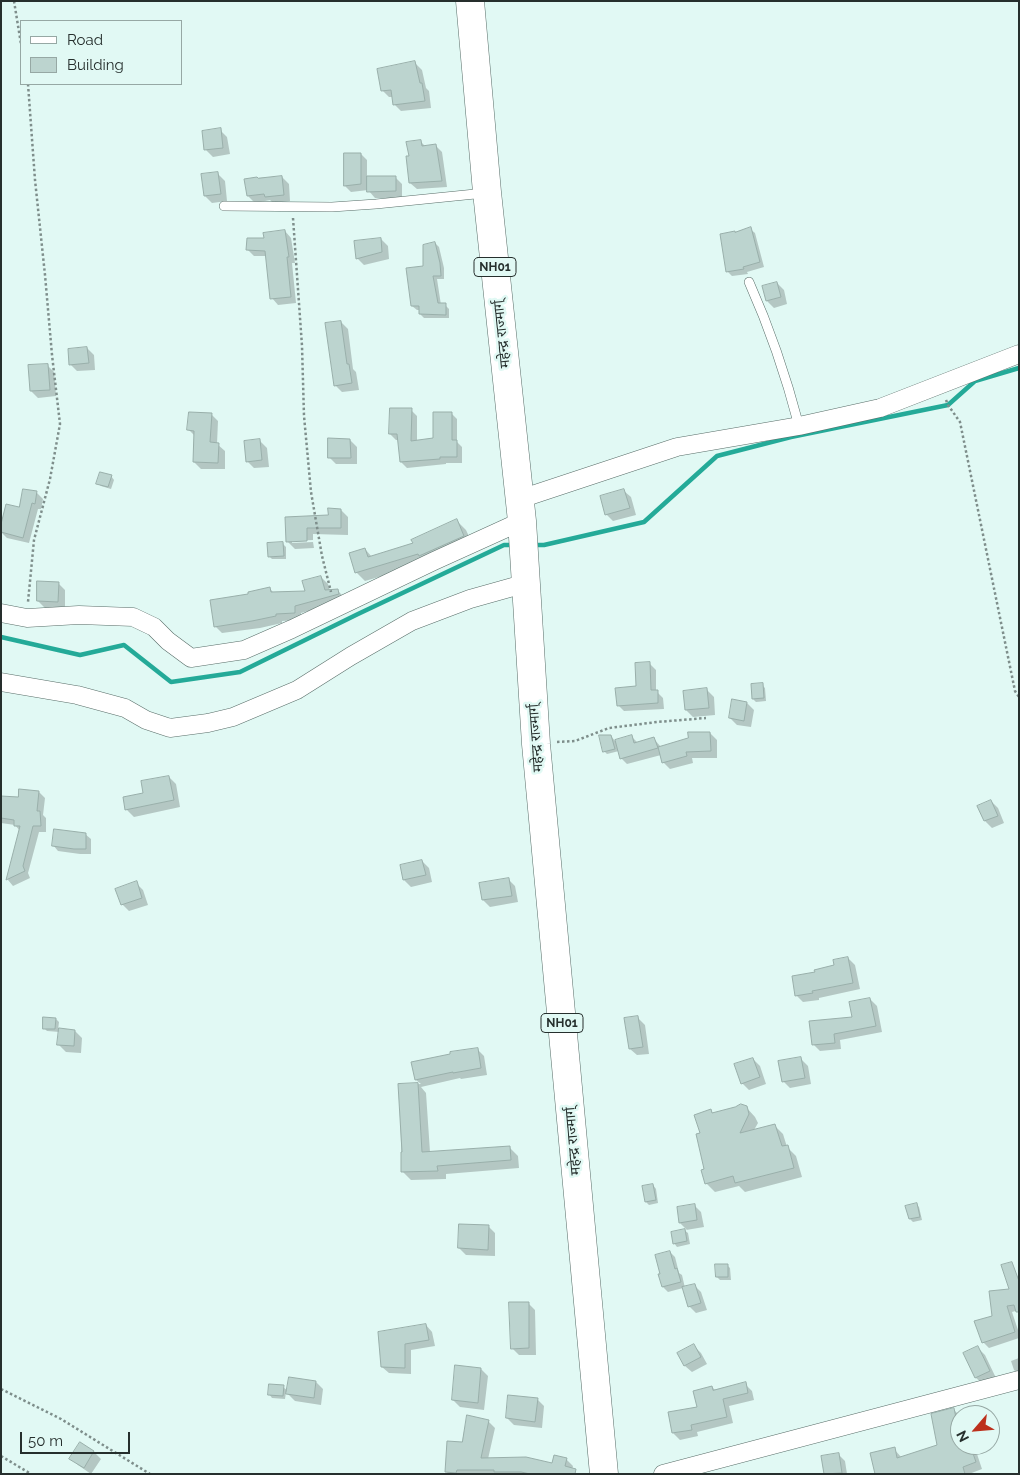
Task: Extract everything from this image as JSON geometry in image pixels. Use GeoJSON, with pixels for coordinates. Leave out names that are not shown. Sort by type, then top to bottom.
{"type":"FeatureCollection","features":[{"type":"Feature","properties":{"kind":"highway","name":"महेन्द्र राज्मार्ग्"},"geometry":{"type":"LineString","coordinates":[[470,1],[487,192],[522,518],[536,744],[604,1474]]}},
{"type":"Feature","properties":{"kind":"street"},"geometry":{"type":"LineString","coordinates":[[1,613],[26,618],[79,615],[133,616],[154,627],[168,641],[191,658],[244,650],[522,518],[677,447],[799,426],[880,408],[1019,354]]}},
{"type":"Feature","properties":{"kind":"street"},"geometry":{"type":"LineString","coordinates":[[1,682],[77,695],[125,708],[146,720],[170,728],[208,723],[233,717],[297,690],[351,656],[412,622],[526,577]]}},
{"type":"Feature","properties":{"kind":"street"},"geometry":{"type":"LineString","coordinates":[[663,1474],[1019,1380]]}},
{"type":"Feature","properties":{"kind":"lane"},"geometry":{"type":"LineString","coordinates":[[224,206],[332,207],[487,192]]}},
{"type":"Feature","properties":{"kind":"lane"},"geometry":{"type":"LineString","coordinates":[[749,282],[762,310],[779,356],[799,426]]}},
{"type":"Feature","properties":{"kind":"path"},"geometry":{"type":"LineString","coordinates":[[14,1],[20,38]]}},
{"type":"Feature","properties":{"kind":"path"},"geometry":{"type":"LineString","coordinates":[[26,618],[34,540],[50,479],[60,424],[52,355],[46,275],[34,180],[28,85]]}},
{"type":"Feature","properties":{"kind":"path"},"geometry":{"type":"LineString","coordinates":[[292,206],[302,346],[304,416],[311,492],[322,556],[335,608]]}},
{"type":"Feature","properties":{"kind":"path"},"geometry":{"type":"LineString","coordinates":[[940,384],[948,406],[960,422],[1015,691],[1019,697]]}},
{"type":"Feature","properties":{"kind":"path"},"geometry":{"type":"LineString","coordinates":[[536,744],[576,741],[609,728],[706,718]]}},
{"type":"Feature","properties":{"kind":"path"},"geometry":{"type":"LineString","coordinates":[[1,1389],[61,1420],[150,1474]]}},
{"type":"Feature","properties":{"kind":"path"},"geometry":{"type":"LineString","coordinates":[[1,1456],[31,1474]]}},
{"type":"Feature","properties":{"kind":"building"},"geometry":{"type":"Polygon","coordinates":[[[415,61],[425,101],[393,105],[391,90],[381,91],[377,69],[415,61]]]}},
{"type":"Feature","properties":{"kind":"building"},"geometry":{"type":"Polygon","coordinates":[[[221,128],[223,148],[204,150],[202,131],[221,128]]]}},
{"type":"Feature","properties":{"kind":"building"},"geometry":{"type":"Polygon","coordinates":[[[421,140],[422,146],[436,144],[442,181],[409,183],[406,156],[409,156],[406,142],[421,140]]]}},
{"type":"Feature","properties":{"kind":"building"},"geometry":{"type":"Polygon","coordinates":[[[344,153],[361,153],[361,184],[344,186],[344,153]]]}},
{"type":"Feature","properties":{"kind":"building"},"geometry":{"type":"Polygon","coordinates":[[[218,172],[221,194],[204,196],[201,174],[218,172]]]}},
{"type":"Feature","properties":{"kind":"building"},"geometry":{"type":"Polygon","coordinates":[[[282,176],[284,195],[265,197],[264,194],[247,196],[244,179],[282,176]]]}},
{"type":"Feature","properties":{"kind":"building"},"geometry":{"type":"Polygon","coordinates":[[[367,176],[396,176],[396,191],[367,192],[367,176]]]}},
{"type":"Feature","properties":{"kind":"building"},"geometry":{"type":"Polygon","coordinates":[[[751,227],[760,262],[743,267],[744,269],[726,272],[720,234],[751,227]]]}},
{"type":"Feature","properties":{"kind":"building"},"geometry":{"type":"Polygon","coordinates":[[[285,230],[289,257],[287,257],[291,297],[270,299],[265,251],[246,250],[247,238],[264,238],[263,233],[285,230]]]}},
{"type":"Feature","properties":{"kind":"building"},"geometry":{"type":"Polygon","coordinates":[[[381,238],[382,252],[356,259],[354,241],[381,238]]]}},
{"type":"Feature","properties":{"kind":"building"},"geometry":{"type":"Polygon","coordinates":[[[435,242],[441,276],[433,276],[438,303],[446,303],[446,315],[419,314],[419,306],[411,306],[406,268],[423,266],[423,245],[435,242]]]}},
{"type":"Feature","properties":{"kind":"building"},"geometry":{"type":"Polygon","coordinates":[[[777,282],[781,297],[766,301],[762,286],[777,282]]]}},
{"type":"Feature","properties":{"kind":"building"},"geometry":{"type":"Polygon","coordinates":[[[341,321],[347,364],[349,364],[352,383],[334,386],[325,323],[341,321]]]}},
{"type":"Feature","properties":{"kind":"building"},"geometry":{"type":"Polygon","coordinates":[[[87,347],[89,363],[69,365],[68,349],[87,347]]]}},
{"type":"Feature","properties":{"kind":"building"},"geometry":{"type":"Polygon","coordinates":[[[48,364],[50,390],[30,391],[28,365],[48,364]]]}},
{"type":"Feature","properties":{"kind":"building"},"geometry":{"type":"Polygon","coordinates":[[[390,408],[412,408],[411,441],[433,438],[433,412],[452,412],[452,440],[457,440],[457,457],[400,462],[397,434],[389,434],[390,408]]]}},
{"type":"Feature","properties":{"kind":"building"},"geometry":{"type":"Polygon","coordinates":[[[189,412],[212,413],[210,442],[219,443],[218,463],[193,462],[194,431],[187,430],[189,412]]]}},
{"type":"Feature","properties":{"kind":"building"},"geometry":{"type":"Polygon","coordinates":[[[328,438],[350,439],[351,458],[328,458],[328,438]]]}},
{"type":"Feature","properties":{"kind":"building"},"geometry":{"type":"Polygon","coordinates":[[[260,439],[262,460],[246,462],[244,441],[260,439]]]}},
{"type":"Feature","properties":{"kind":"building"},"geometry":{"type":"Polygon","coordinates":[[[100,472],[112,475],[108,487],[96,484],[100,472]]]}},
{"type":"Feature","properties":{"kind":"building"},"geometry":{"type":"Polygon","coordinates":[[[23,489],[37,491],[35,504],[32,503],[23,538],[1,532],[1,524],[6,504],[19,507],[23,489]]]}},
{"type":"Feature","properties":{"kind":"building"},"geometry":{"type":"Polygon","coordinates":[[[624,489],[630,508],[605,515],[600,496],[624,489]]]}},
{"type":"Feature","properties":{"kind":"building"},"geometry":{"type":"Polygon","coordinates":[[[328,508],[341,509],[341,528],[307,528],[307,541],[286,542],[285,517],[328,515],[328,508]]]}},
{"type":"Feature","properties":{"kind":"building"},"geometry":{"type":"Polygon","coordinates":[[[457,519],[464,536],[419,556],[418,554],[355,573],[349,553],[365,548],[368,557],[413,543],[411,540],[457,519]]]}},
{"type":"Feature","properties":{"kind":"building"},"geometry":{"type":"Polygon","coordinates":[[[283,542],[284,556],[268,557],[267,543],[283,542]]]}},
{"type":"Feature","properties":{"kind":"building"},"geometry":{"type":"Polygon","coordinates":[[[321,576],[325,590],[338,589],[339,594],[295,606],[295,613],[276,614],[276,616],[214,627],[210,600],[248,594],[248,592],[270,587],[271,592],[305,591],[302,581],[321,576]]]}},
{"type":"Feature","properties":{"kind":"building"},"geometry":{"type":"Polygon","coordinates":[[[37,581],[59,582],[58,602],[37,601],[37,581]]]}},
{"type":"Feature","properties":{"kind":"building"},"geometry":{"type":"Polygon","coordinates":[[[650,662],[651,690],[658,690],[658,703],[617,706],[615,688],[636,686],[635,663],[650,662]]]}},
{"type":"Feature","properties":{"kind":"building"},"geometry":{"type":"Polygon","coordinates":[[[763,683],[764,698],[752,699],[751,684],[763,683]]]}},
{"type":"Feature","properties":{"kind":"building"},"geometry":{"type":"Polygon","coordinates":[[[707,688],[709,708],[685,710],[683,691],[707,688]]]}},
{"type":"Feature","properties":{"kind":"building"},"geometry":{"type":"Polygon","coordinates":[[[732,699],[747,702],[744,721],[729,718],[732,699]]]}},
{"type":"Feature","properties":{"kind":"building"},"geometry":{"type":"Polygon","coordinates":[[[688,732],[710,732],[711,751],[686,752],[687,756],[662,763],[658,747],[688,738],[688,732]]]}},
{"type":"Feature","properties":{"kind":"building"},"geometry":{"type":"Polygon","coordinates":[[[599,735],[611,735],[615,749],[603,752],[599,735]]]}},
{"type":"Feature","properties":{"kind":"building"},"geometry":{"type":"Polygon","coordinates":[[[632,735],[634,743],[654,737],[658,748],[620,759],[615,740],[632,735]]]}},
{"type":"Feature","properties":{"kind":"building"},"geometry":{"type":"Polygon","coordinates":[[[169,776],[174,800],[125,810],[123,797],[143,793],[141,781],[169,776]]]}},
{"type":"Feature","properties":{"kind":"building"},"geometry":{"type":"Polygon","coordinates":[[[19,789],[39,791],[37,811],[40,811],[41,826],[33,826],[23,866],[25,871],[6,880],[20,826],[14,826],[14,820],[1,818],[1,796],[18,797],[19,789]]]}},
{"type":"Feature","properties":{"kind":"building"},"geometry":{"type":"Polygon","coordinates":[[[991,800],[998,816],[984,821],[977,806],[991,800]]]}},
{"type":"Feature","properties":{"kind":"building"},"geometry":{"type":"Polygon","coordinates":[[[54,829],[86,833],[86,849],[52,846],[54,829]]]}},
{"type":"Feature","properties":{"kind":"building"},"geometry":{"type":"Polygon","coordinates":[[[422,860],[426,875],[403,880],[400,865],[422,860]]]}},
{"type":"Feature","properties":{"kind":"building"},"geometry":{"type":"Polygon","coordinates":[[[509,878],[512,896],[482,900],[479,883],[509,878]]]}},
{"type":"Feature","properties":{"kind":"building"},"geometry":{"type":"Polygon","coordinates":[[[137,881],[142,898],[121,905],[115,889],[137,881]]]}},
{"type":"Feature","properties":{"kind":"building"},"geometry":{"type":"Polygon","coordinates":[[[848,957],[853,983],[795,996],[792,976],[815,972],[814,970],[834,965],[833,960],[848,957]]]}},
{"type":"Feature","properties":{"kind":"building"},"geometry":{"type":"Polygon","coordinates":[[[870,998],[876,1026],[834,1034],[835,1043],[812,1045],[809,1021],[852,1017],[849,1002],[870,998]]]}},
{"type":"Feature","properties":{"kind":"building"},"geometry":{"type":"Polygon","coordinates":[[[638,1016],[643,1047],[629,1049],[624,1018],[638,1016]]]}},
{"type":"Feature","properties":{"kind":"building"},"geometry":{"type":"Polygon","coordinates":[[[43,1017],[56,1018],[55,1029],[43,1029],[43,1017]]]}},
{"type":"Feature","properties":{"kind":"building"},"geometry":{"type":"Polygon","coordinates":[[[59,1028],[75,1030],[74,1046],[57,1045],[59,1028]]]}},
{"type":"Feature","properties":{"kind":"building"},"geometry":{"type":"Polygon","coordinates":[[[478,1048],[481,1068],[415,1080],[411,1062],[450,1054],[450,1052],[478,1048]]]}},
{"type":"Feature","properties":{"kind":"building"},"geometry":{"type":"Polygon","coordinates":[[[801,1057],[805,1078],[782,1082],[778,1061],[801,1057]]]}},
{"type":"Feature","properties":{"kind":"building"},"geometry":{"type":"Polygon","coordinates":[[[753,1058],[760,1077],[741,1084],[734,1064],[753,1058]]]}},
{"type":"Feature","properties":{"kind":"building"},"geometry":{"type":"Polygon","coordinates":[[[418,1083],[422,1152],[510,1146],[511,1160],[437,1166],[438,1171],[401,1172],[402,1152],[398,1084],[418,1083]]]}},
{"type":"Feature","properties":{"kind":"building"},"geometry":{"type":"Polygon","coordinates":[[[741,1104],[747,1106],[749,1114],[740,1133],[775,1124],[782,1146],[788,1145],[794,1168],[735,1183],[733,1176],[705,1184],[701,1170],[704,1169],[696,1134],[700,1133],[694,1115],[711,1109],[712,1113],[741,1104]]]}},
{"type":"Feature","properties":{"kind":"building"},"geometry":{"type":"Polygon","coordinates":[[[653,1184],[656,1200],[645,1202],[642,1186],[653,1184]]]}},
{"type":"Feature","properties":{"kind":"building"},"geometry":{"type":"Polygon","coordinates":[[[917,1203],[920,1217],[909,1219],[905,1206],[917,1203]]]}},
{"type":"Feature","properties":{"kind":"building"},"geometry":{"type":"Polygon","coordinates":[[[695,1204],[697,1220],[679,1223],[677,1207],[695,1204]]]}},
{"type":"Feature","properties":{"kind":"building"},"geometry":{"type":"Polygon","coordinates":[[[459,1224],[489,1225],[488,1250],[458,1248],[459,1224]]]}},
{"type":"Feature","properties":{"kind":"building"},"geometry":{"type":"Polygon","coordinates":[[[685,1229],[687,1241],[673,1244],[671,1232],[685,1229]]]}},
{"type":"Feature","properties":{"kind":"building"},"geometry":{"type":"Polygon","coordinates":[[[670,1251],[681,1282],[662,1287],[655,1255],[670,1251]]]}},
{"type":"Feature","properties":{"kind":"building"},"geometry":{"type":"Polygon","coordinates":[[[1012,1262],[1019,1281],[1019,1312],[1016,1312],[1014,1305],[1007,1306],[1015,1332],[982,1343],[974,1321],[992,1316],[989,1291],[1009,1289],[1001,1265],[1012,1262]]]}},
{"type":"Feature","properties":{"kind":"building"},"geometry":{"type":"Polygon","coordinates":[[[715,1264],[728,1264],[728,1277],[716,1277],[715,1264]]]}},
{"type":"Feature","properties":{"kind":"building"},"geometry":{"type":"Polygon","coordinates":[[[695,1284],[701,1303],[688,1307],[682,1287],[695,1284]]]}},
{"type":"Feature","properties":{"kind":"building"},"geometry":{"type":"Polygon","coordinates":[[[509,1302],[529,1302],[529,1348],[511,1349],[509,1302]]]}},
{"type":"Feature","properties":{"kind":"building"},"geometry":{"type":"Polygon","coordinates":[[[426,1324],[429,1340],[405,1344],[405,1368],[381,1367],[378,1332],[426,1324]]]}},
{"type":"Feature","properties":{"kind":"building"},"geometry":{"type":"Polygon","coordinates":[[[694,1344],[701,1357],[684,1366],[677,1353],[694,1344]]]}},
{"type":"Feature","properties":{"kind":"building"},"geometry":{"type":"Polygon","coordinates":[[[978,1346],[990,1371],[975,1378],[963,1353],[978,1346]]]}},
{"type":"Feature","properties":{"kind":"building"},"geometry":{"type":"Polygon","coordinates":[[[455,1365],[481,1368],[478,1403],[452,1400],[455,1365]]]}},
{"type":"Feature","properties":{"kind":"building"},"geometry":{"type":"Polygon","coordinates":[[[289,1377],[316,1381],[314,1398],[286,1394],[289,1377]]]}},
{"type":"Feature","properties":{"kind":"building"},"geometry":{"type":"Polygon","coordinates":[[[746,1382],[748,1393],[723,1399],[727,1417],[691,1425],[692,1430],[672,1433],[668,1412],[697,1407],[693,1391],[712,1386],[713,1390],[746,1382]]]}},
{"type":"Feature","properties":{"kind":"building"},"geometry":{"type":"Polygon","coordinates":[[[269,1384],[284,1385],[283,1396],[268,1395],[269,1384]]]}},
{"type":"Feature","properties":{"kind":"building"},"geometry":{"type":"Polygon","coordinates":[[[508,1395],[538,1398],[535,1422],[506,1418],[508,1395]]]}},
{"type":"Feature","properties":{"kind":"building"},"geometry":{"type":"Polygon","coordinates":[[[950,1409],[950,1455],[974,1455],[976,1462],[963,1467],[965,1474],[875,1474],[870,1453],[895,1447],[897,1458],[937,1445],[931,1414],[950,1409]]]}},
{"type":"Feature","properties":{"kind":"building"},"geometry":{"type":"Polygon","coordinates":[[[467,1415],[489,1420],[481,1458],[526,1457],[552,1463],[554,1455],[567,1458],[565,1466],[576,1469],[575,1474],[530,1474],[494,1472],[494,1470],[457,1470],[456,1473],[445,1472],[447,1441],[462,1442],[467,1415]]]}},
{"type":"Feature","properties":{"kind":"building"},"geometry":{"type":"Polygon","coordinates":[[[80,1442],[94,1451],[84,1468],[69,1459],[80,1442]]]}},
{"type":"Feature","properties":{"kind":"building"},"geometry":{"type":"Polygon","coordinates":[[[839,1453],[842,1473],[824,1474],[821,1456],[839,1453]]]}},
{"type":"Feature","properties":{"kind":"waterway"},"geometry":{"type":"LineString","coordinates":[[533,545],[544,545],[644,522],[717,456],[791,437],[948,405],[975,381],[1019,368]]}},
{"type":"Feature","properties":{"kind":"waterway"},"geometry":{"type":"LineString","coordinates":[[1,637],[80,655],[124,645],[171,682],[240,672],[504,545],[515,545]]}}]}
